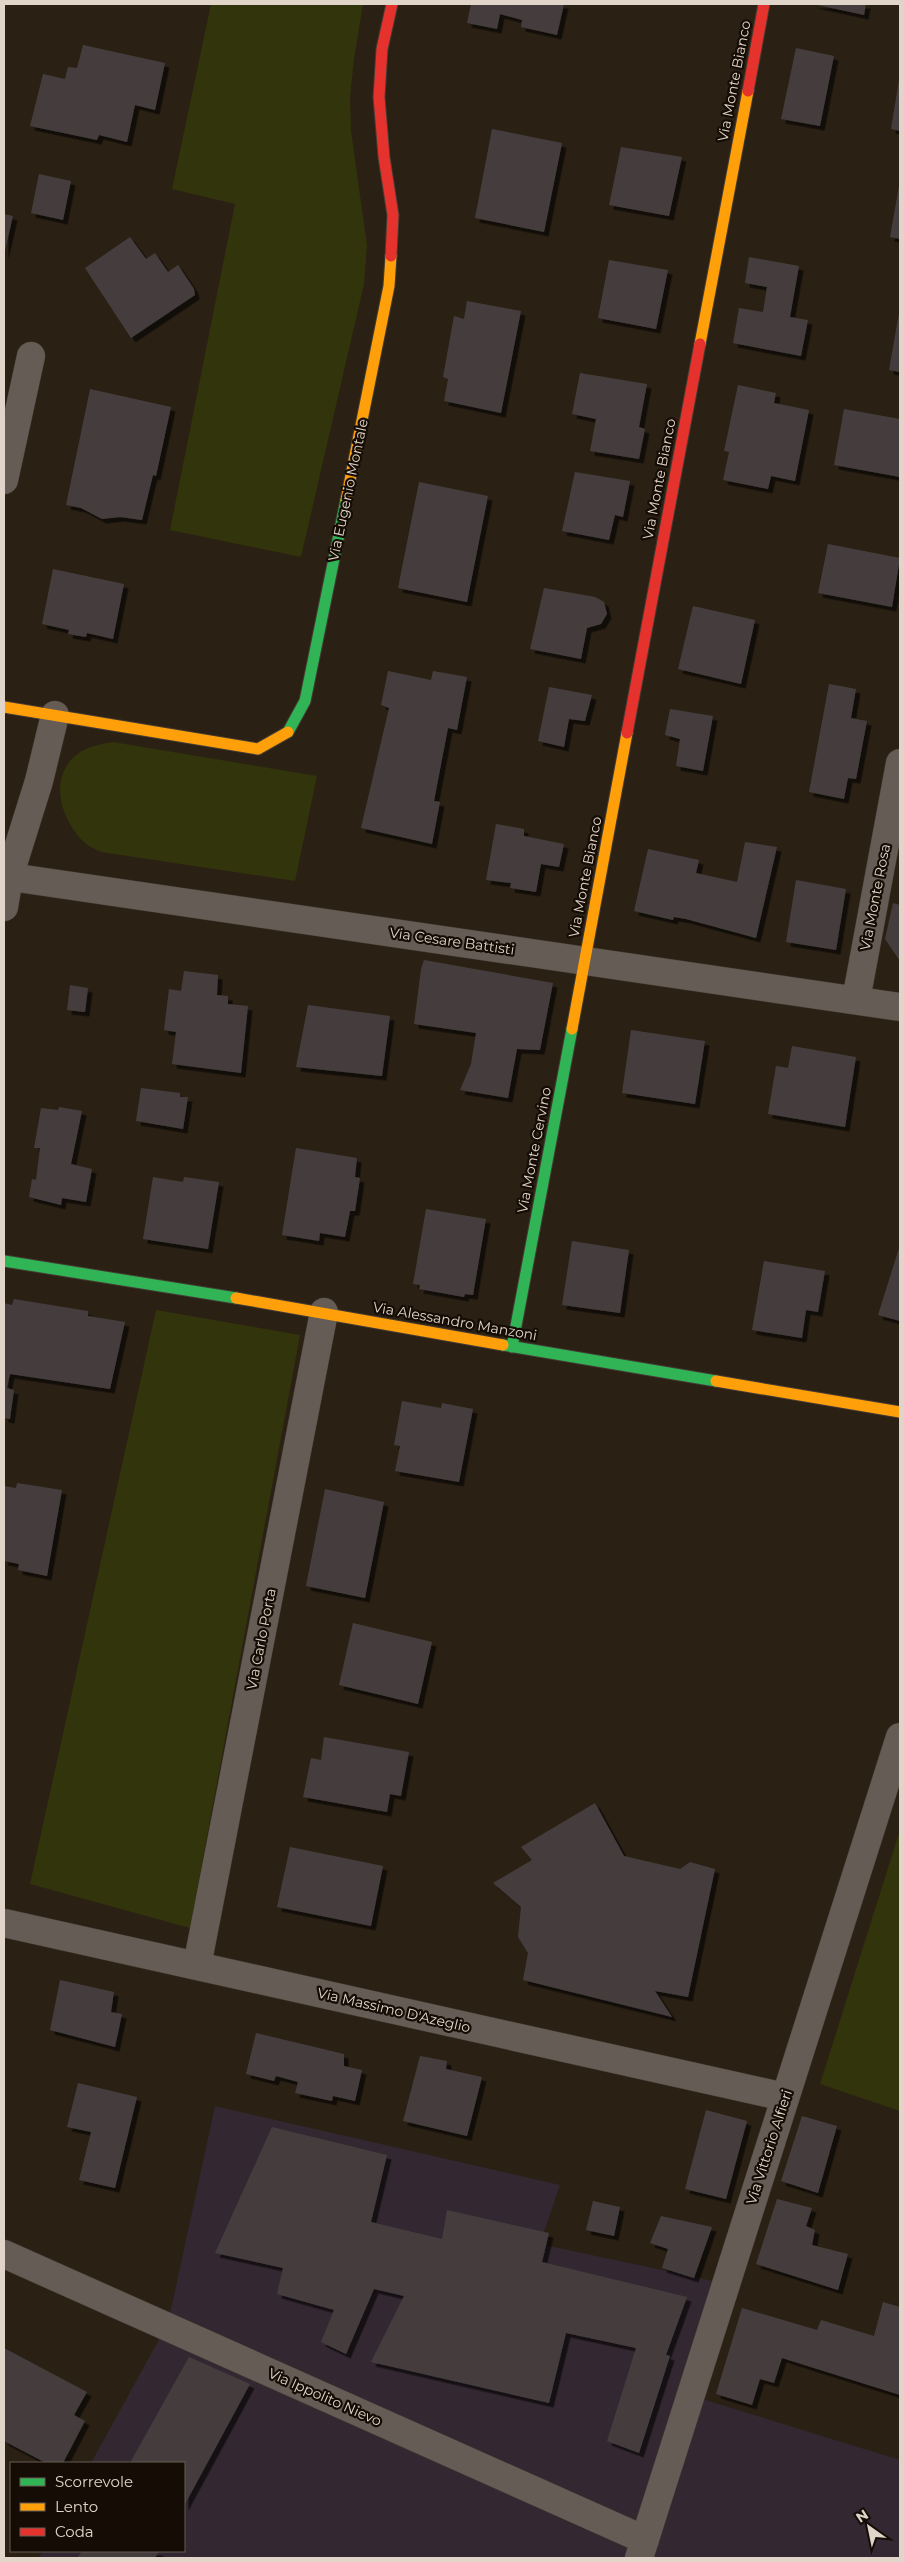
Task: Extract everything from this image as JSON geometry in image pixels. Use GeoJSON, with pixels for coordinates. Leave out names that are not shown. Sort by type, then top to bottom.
{"type":"FeatureCollection","features":[{"type":"Feature","properties":{"kind":"street","name":"Via Eugenio Montale"},"geometry":{"type":"LineString","coordinates":[[4,707],[258,749],[290,731],[305,701],[390,286],[394,215],[384,157],[379,97],[382,49],[392,4]]}},
{"type":"Feature","properties":{"kind":"street","name":"Via Monte Bianco"},"geometry":{"type":"LineString","coordinates":[[584,960],[764,4]]}},
{"type":"Feature","properties":{"kind":"street"},"geometry":{"type":"LineString","coordinates":[[4,480],[31,356]]}},
{"type":"Feature","properties":{"kind":"street"},"geometry":{"type":"LineString","coordinates":[[4,908],[7,877],[39,781],[54,715]]}},
{"type":"Feature","properties":{"kind":"street","name":"Via Monte Rosa"},"geometry":{"type":"LineString","coordinates":[[856,1000],[900,763]]}},
{"type":"Feature","properties":{"kind":"street","name":"Via Cesare Battisti"},"geometry":{"type":"LineString","coordinates":[[7,877],[900,1007]]}},
{"type":"Feature","properties":{"kind":"street","name":"Via Monte Cervino"},"geometry":{"type":"LineString","coordinates":[[512,1347],[584,960]]}},
{"type":"Feature","properties":{"kind":"street","name":"Via Alessandro Manzoni"},"geometry":{"type":"LineString","coordinates":[[4,1261],[324,1312],[512,1347],[900,1412]]}},
{"type":"Feature","properties":{"kind":"street","name":"Via Carlo Porta"},"geometry":{"type":"LineString","coordinates":[[197,1966],[324,1312]]}},
{"type":"Feature","properties":{"kind":"street","name":"Via Vittorio Alfieri"},"geometry":{"type":"LineString","coordinates":[[642,2549],[900,1737]]}},
{"type":"Feature","properties":{"kind":"street","name":"Via Massimo D'Azeglio"},"geometry":{"type":"LineString","coordinates":[[4,1923],[785,2097]]}},
{"type":"Feature","properties":{"kind":"street","name":"Via Ippolito Nievo"},"geometry":{"type":"LineString","coordinates":[[4,2254],[642,2549]]}},
{"type":"Feature","properties":{"kind":"shaded area"},"geometry":{"type":"Polygon","coordinates":[[[211,4],[363,4],[350,97],[351,131],[367,245],[364,284],[301,557],[170,530],[235,204],[172,189],[211,4]]]}},
{"type":"Feature","properties":{"kind":"shaded area"},"geometry":{"type":"Polygon","coordinates":[[[113,742],[317,776],[295,881],[101,852],[86,844],[67,820],[60,796],[61,783],[70,761],[80,752],[113,742]]]}},
{"type":"Feature","properties":{"kind":"shaded area"},"geometry":{"type":"Polygon","coordinates":[[[156,1310],[300,1335],[190,1928],[30,1884],[156,1310]]]}},
{"type":"Feature","properties":{"kind":"shaded area"},"geometry":{"type":"Polygon","coordinates":[[[900,1830],[900,2111],[820,2084],[900,1830]]]}},
{"type":"Feature","properties":{"kind":"shaded area"},"geometry":{"type":"Polygon","coordinates":[[[215,2106],[560,2185],[540,2244],[718,2282],[633,2558],[38,2558],[42,2552],[185,2552],[185,2462],[92,2462],[168,2323],[215,2106]]]}},
{"type":"Feature","properties":{"kind":"shaded area"},"geometry":{"type":"Polygon","coordinates":[[[699,2398],[900,2460],[900,2558],[646,2558],[699,2398]]]}},
{"type":"Feature","properties":{"kind":"building"},"geometry":{"type":"Polygon","coordinates":[[[471,4],[564,4],[557,35],[521,27],[522,20],[500,14],[497,29],[467,23],[471,4]]]}},
{"type":"Feature","properties":{"kind":"building"},"geometry":{"type":"Polygon","coordinates":[[[813,4],[866,4],[864,15],[813,4]]]}},
{"type":"Feature","properties":{"kind":"building"},"geometry":{"type":"Polygon","coordinates":[[[83,45],[165,63],[155,110],[135,105],[127,142],[99,135],[97,140],[30,126],[43,74],[65,79],[68,67],[77,68],[83,45]]]}},
{"type":"Feature","properties":{"kind":"building"},"geometry":{"type":"Polygon","coordinates":[[[796,48],[834,56],[820,126],[781,119],[796,48]]]}},
{"type":"Feature","properties":{"kind":"building"},"geometry":{"type":"Polygon","coordinates":[[[900,80],[900,131],[891,129],[900,80]]]}},
{"type":"Feature","properties":{"kind":"building"},"geometry":{"type":"Polygon","coordinates":[[[492,129],[562,143],[544,232],[475,218],[492,129]]]}},
{"type":"Feature","properties":{"kind":"building"},"geometry":{"type":"Polygon","coordinates":[[[621,147],[682,157],[669,216],[609,205],[621,147]]]}},
{"type":"Feature","properties":{"kind":"building"},"geometry":{"type":"Polygon","coordinates":[[[39,174],[71,181],[63,220],[31,213],[39,174]]]}},
{"type":"Feature","properties":{"kind":"building"},"geometry":{"type":"Polygon","coordinates":[[[900,186],[900,239],[890,237],[900,186]]]}},
{"type":"Feature","properties":{"kind":"building"},"geometry":{"type":"Polygon","coordinates":[[[4,214],[13,216],[4,255],[4,214]]]}},
{"type":"Feature","properties":{"kind":"building"},"geometry":{"type":"Polygon","coordinates":[[[130,237],[146,259],[155,253],[168,272],[178,265],[194,289],[195,295],[131,338],[85,268],[130,237]]]}},
{"type":"Feature","properties":{"kind":"building"},"geometry":{"type":"Polygon","coordinates":[[[749,257],[799,266],[790,317],[808,320],[801,356],[733,343],[739,308],[763,312],[767,287],[745,283],[749,257]]]}},
{"type":"Feature","properties":{"kind":"building"},"geometry":{"type":"Polygon","coordinates":[[[609,260],[668,270],[656,329],[598,318],[609,260]]]}},
{"type":"Feature","properties":{"kind":"building"},"geometry":{"type":"Polygon","coordinates":[[[467,301],[521,311],[501,413],[444,401],[448,379],[443,377],[454,316],[464,319],[467,301]]]}},
{"type":"Feature","properties":{"kind":"building"},"geometry":{"type":"Polygon","coordinates":[[[900,313],[900,372],[889,370],[900,313]]]}},
{"type":"Feature","properties":{"kind":"building"},"geometry":{"type":"Polygon","coordinates":[[[580,373],[647,384],[639,427],[645,429],[639,459],[590,451],[596,419],[572,414],[580,373]]]}},
{"type":"Feature","properties":{"kind":"building"},"geometry":{"type":"Polygon","coordinates":[[[738,385],[776,393],[774,403],[809,410],[795,481],[771,476],[768,489],[723,480],[729,452],[724,451],[738,385]]]}},
{"type":"Feature","properties":{"kind":"building"},"geometry":{"type":"Polygon","coordinates":[[[90,389],[171,407],[156,476],[153,475],[142,520],[120,517],[102,519],[81,508],[66,505],[90,389]]]}},
{"type":"Feature","properties":{"kind":"building"},"geometry":{"type":"Polygon","coordinates":[[[844,409],[900,419],[900,477],[834,465],[844,409]]]}},
{"type":"Feature","properties":{"kind":"building"},"geometry":{"type":"Polygon","coordinates":[[[575,472],[630,481],[623,517],[615,515],[609,540],[562,531],[575,472]]]}},
{"type":"Feature","properties":{"kind":"building"},"geometry":{"type":"Polygon","coordinates":[[[419,482],[488,496],[467,602],[398,588],[419,482]]]}},
{"type":"Feature","properties":{"kind":"building"},"geometry":{"type":"Polygon","coordinates":[[[828,544],[900,558],[892,607],[818,593],[828,544]]]}},
{"type":"Feature","properties":{"kind":"building"},"geometry":{"type":"Polygon","coordinates":[[[53,569],[124,584],[113,639],[87,633],[86,637],[68,634],[69,630],[42,624],[53,569]]]}},
{"type":"Feature","properties":{"kind":"building"},"geometry":{"type":"Polygon","coordinates":[[[544,588],[595,597],[604,602],[607,614],[601,624],[587,628],[581,659],[530,649],[544,588]]]}},
{"type":"Feature","properties":{"kind":"building"},"geometry":{"type":"Polygon","coordinates":[[[693,606],[755,620],[741,684],[678,669],[693,606]]]}},
{"type":"Feature","properties":{"kind":"building"},"geometry":{"type":"Polygon","coordinates":[[[388,671],[431,680],[433,671],[467,677],[457,730],[448,728],[434,801],[440,802],[432,844],[361,828],[389,708],[381,705],[388,671]]]}},
{"type":"Feature","properties":{"kind":"building"},"geometry":{"type":"Polygon","coordinates":[[[829,684],[856,689],[851,718],[867,721],[856,779],[848,778],[844,799],[809,792],[829,684]]]}},
{"type":"Feature","properties":{"kind":"building"},"geometry":{"type":"Polygon","coordinates":[[[549,687],[592,695],[585,721],[569,719],[564,747],[538,741],[549,687]]]}},
{"type":"Feature","properties":{"kind":"building"},"geometry":{"type":"Polygon","coordinates":[[[670,709],[713,716],[703,771],[676,766],[680,739],[665,735],[670,709]]]}},
{"type":"Feature","properties":{"kind":"building"},"geometry":{"type":"Polygon","coordinates":[[[496,824],[524,829],[524,836],[564,844],[559,867],[541,864],[536,892],[510,888],[511,883],[486,880],[496,824]]]}},
{"type":"Feature","properties":{"kind":"building"},"geometry":{"type":"Polygon","coordinates":[[[745,842],[777,847],[756,938],[686,919],[674,917],[673,920],[634,911],[648,849],[699,860],[696,873],[737,882],[745,842]]]}},
{"type":"Feature","properties":{"kind":"building"},"geometry":{"type":"Polygon","coordinates":[[[796,880],[846,889],[836,950],[786,942],[796,880]]]}},
{"type":"Feature","properties":{"kind":"building"},"geometry":{"type":"Polygon","coordinates":[[[893,903],[900,905],[900,961],[885,939],[893,903]]]}},
{"type":"Feature","properties":{"kind":"building"},"geometry":{"type":"Polygon","coordinates":[[[424,960],[553,983],[540,1050],[517,1049],[508,1098],[460,1090],[471,1064],[476,1033],[414,1024],[421,969],[424,960]]]}},
{"type":"Feature","properties":{"kind":"building"},"geometry":{"type":"Polygon","coordinates":[[[184,971],[218,975],[217,995],[228,996],[228,1004],[248,1006],[241,1073],[172,1064],[176,1032],[164,1030],[169,989],[181,991],[184,971]]]}},
{"type":"Feature","properties":{"kind":"building"},"geometry":{"type":"Polygon","coordinates":[[[70,985],[88,988],[85,1012],[67,1010],[70,985]]]}},
{"type":"Feature","properties":{"kind":"building"},"geometry":{"type":"Polygon","coordinates":[[[308,1005],[390,1016],[382,1076],[296,1067],[308,1005]]]}},
{"type":"Feature","properties":{"kind":"building"},"geometry":{"type":"Polygon","coordinates":[[[631,1030],[705,1041],[695,1104],[622,1093],[631,1030]]]}},
{"type":"Feature","properties":{"kind":"building"},"geometry":{"type":"Polygon","coordinates":[[[792,1046],[856,1057],[845,1127],[768,1114],[776,1066],[788,1068],[792,1046]]]}},
{"type":"Feature","properties":{"kind":"building"},"geometry":{"type":"Polygon","coordinates":[[[141,1088],[180,1093],[180,1097],[188,1097],[183,1129],[136,1121],[141,1088]]]}},
{"type":"Feature","properties":{"kind":"building"},"geometry":{"type":"Polygon","coordinates":[[[59,1107],[82,1111],[71,1164],[92,1169],[86,1202],[62,1198],[61,1205],[29,1197],[32,1179],[36,1180],[40,1148],[34,1148],[41,1108],[58,1110],[59,1107]]]}},
{"type":"Feature","properties":{"kind":"building"},"geometry":{"type":"Polygon","coordinates":[[[296,1148],[357,1158],[355,1177],[360,1178],[355,1211],[350,1211],[345,1237],[320,1233],[319,1241],[282,1235],[296,1148]]]}},
{"type":"Feature","properties":{"kind":"building"},"geometry":{"type":"Polygon","coordinates":[[[153,1177],[183,1182],[184,1177],[219,1182],[208,1249],[143,1239],[153,1177]]]}},
{"type":"Feature","properties":{"kind":"building"},"geometry":{"type":"Polygon","coordinates":[[[426,1209],[486,1219],[473,1295],[465,1294],[464,1297],[419,1289],[420,1285],[413,1284],[426,1209]]]}},
{"type":"Feature","properties":{"kind":"building"},"geometry":{"type":"Polygon","coordinates":[[[572,1241],[629,1250],[620,1313],[562,1305],[572,1241]]]}},
{"type":"Feature","properties":{"kind":"building"},"geometry":{"type":"Polygon","coordinates":[[[900,1245],[900,1321],[878,1315],[900,1245]]]}},
{"type":"Feature","properties":{"kind":"building"},"geometry":{"type":"Polygon","coordinates":[[[764,1261],[825,1271],[818,1312],[806,1310],[802,1338],[752,1330],[764,1261]]]}},
{"type":"Feature","properties":{"kind":"building"},"geometry":{"type":"Polygon","coordinates":[[[14,1299],[88,1311],[88,1316],[125,1322],[110,1389],[10,1374],[7,1388],[14,1390],[10,1419],[4,1418],[4,1303],[12,1305],[14,1299]]]}},
{"type":"Feature","properties":{"kind":"building"},"geometry":{"type":"Polygon","coordinates":[[[402,1401],[441,1408],[442,1403],[473,1409],[459,1482],[395,1471],[400,1446],[394,1445],[402,1401]]]}},
{"type":"Feature","properties":{"kind":"building"},"geometry":{"type":"Polygon","coordinates":[[[17,1483],[62,1490],[47,1576],[18,1570],[19,1564],[4,1561],[4,1486],[16,1488],[17,1483]]]}},
{"type":"Feature","properties":{"kind":"building"},"geometry":{"type":"Polygon","coordinates":[[[325,1489],[384,1502],[365,1598],[306,1586],[325,1489]]]}},
{"type":"Feature","properties":{"kind":"building"},"geometry":{"type":"Polygon","coordinates":[[[353,1623],[432,1642],[418,1704],[339,1685],[353,1623]]]}},
{"type":"Feature","properties":{"kind":"building"},"geometry":{"type":"Polygon","coordinates":[[[324,1737],[409,1752],[401,1796],[390,1794],[387,1812],[303,1797],[311,1758],[321,1760],[324,1737]]]}},
{"type":"Feature","properties":{"kind":"building"},"geometry":{"type":"Polygon","coordinates":[[[595,1803],[624,1856],[680,1869],[690,1862],[715,1869],[688,1997],[655,1991],[672,2017],[523,1980],[528,1953],[518,1937],[521,1907],[493,1883],[532,1860],[521,1847],[595,1803]]]}},
{"type":"Feature","properties":{"kind":"building"},"geometry":{"type":"Polygon","coordinates":[[[290,1847],[383,1866],[371,1926],[277,1907],[290,1847]]]}},
{"type":"Feature","properties":{"kind":"building"},"geometry":{"type":"Polygon","coordinates":[[[60,1980],[114,1992],[111,2012],[122,2014],[115,2047],[50,2030],[60,1980]]]}},
{"type":"Feature","properties":{"kind":"building"},"geometry":{"type":"Polygon","coordinates":[[[256,2033],[344,2054],[344,2066],[362,2070],[355,2101],[333,2096],[332,2101],[295,2093],[298,2082],[276,2076],[274,2081],[246,2074],[256,2033]]]}},
{"type":"Feature","properties":{"kind":"building"},"geometry":{"type":"Polygon","coordinates":[[[420,2056],[447,2061],[446,2069],[482,2077],[467,2136],[403,2121],[420,2056]]]}},
{"type":"Feature","properties":{"kind":"building"},"geometry":{"type":"Polygon","coordinates":[[[78,2083],[137,2097],[115,2188],[79,2180],[91,2132],[67,2127],[78,2083]]]}},
{"type":"Feature","properties":{"kind":"building"},"geometry":{"type":"Polygon","coordinates":[[[706,2110],[747,2121],[726,2199],[685,2189],[706,2110]]]}},
{"type":"Feature","properties":{"kind":"building"},"geometry":{"type":"Polygon","coordinates":[[[802,2116],[837,2126],[818,2193],[781,2181],[802,2116]]]}},
{"type":"Feature","properties":{"kind":"building"},"geometry":{"type":"Polygon","coordinates":[[[272,2127],[387,2155],[371,2222],[442,2239],[447,2210],[549,2233],[542,2262],[687,2297],[666,2355],[670,2356],[639,2453],[607,2441],[636,2348],[566,2333],[549,2403],[371,2362],[404,2296],[374,2289],[346,2354],[321,2342],[334,2310],[277,2294],[283,2268],[215,2253],[272,2127]]]}},
{"type":"Feature","properties":{"kind":"building"},"geometry":{"type":"Polygon","coordinates":[[[777,2199],[812,2208],[806,2226],[815,2230],[812,2245],[848,2254],[838,2290],[756,2264],[777,2199]]]}},
{"type":"Feature","properties":{"kind":"building"},"geometry":{"type":"Polygon","coordinates":[[[593,2201],[620,2207],[614,2236],[586,2230],[593,2201]]]}},
{"type":"Feature","properties":{"kind":"building"},"geometry":{"type":"Polygon","coordinates":[[[661,2216],[712,2227],[694,2278],[662,2268],[668,2249],[650,2243],[661,2216]]]}},
{"type":"Feature","properties":{"kind":"building"},"geometry":{"type":"Polygon","coordinates":[[[883,2302],[900,2307],[900,2395],[782,2358],[774,2383],[760,2379],[752,2405],[716,2394],[742,2308],[817,2330],[821,2320],[874,2336],[883,2302]]]}},
{"type":"Feature","properties":{"kind":"building"},"geometry":{"type":"Polygon","coordinates":[[[4,2348],[87,2392],[74,2415],[85,2421],[64,2462],[44,2462],[4,2441],[4,2348]]]}},
{"type":"Feature","properties":{"kind":"building"},"geometry":{"type":"Polygon","coordinates":[[[189,2357],[250,2384],[185,2504],[185,2462],[131,2462],[189,2357]]]}},
{"type":"Feature","properties":{"kind":"building"},"geometry":{"type":"Polygon","coordinates":[[[81,2552],[158,2552],[155,2558],[77,2558],[81,2552]]]}},
{"type":"Feature","properties":{"kind":"traffic: fast"},"geometry":{"type":"LineString","coordinates":[[288,732],[305,701],[346,500]]}},
{"type":"Feature","properties":{"kind":"traffic: fast"},"geometry":{"type":"LineString","coordinates":[[512,1347],[572,1029]]}},
{"type":"Feature","properties":{"kind":"traffic: fast"},"geometry":{"type":"LineString","coordinates":[[4,1261],[236,1298]]}},
{"type":"Feature","properties":{"kind":"traffic: fast"},"geometry":{"type":"LineString","coordinates":[[503,1345],[716,1381]]}},
{"type":"Feature","properties":{"kind":"traffic: slow"},"geometry":{"type":"LineString","coordinates":[[700,344],[748,91]]}},
{"type":"Feature","properties":{"kind":"traffic: slow"},"geometry":{"type":"LineString","coordinates":[[346,500],[389,286],[391,256]]}},
{"type":"Feature","properties":{"kind":"traffic: slow"},"geometry":{"type":"LineString","coordinates":[[4,707],[258,749],[288,732]]}},
{"type":"Feature","properties":{"kind":"traffic: slow"},"geometry":{"type":"LineString","coordinates":[[572,1029],[627,733]]}},
{"type":"Feature","properties":{"kind":"traffic: slow"},"geometry":{"type":"LineString","coordinates":[[236,1298],[503,1345]]}},
{"type":"Feature","properties":{"kind":"traffic: slow"},"geometry":{"type":"LineString","coordinates":[[716,1381],[900,1412]]}},
{"type":"Feature","properties":{"kind":"traffic: jam"},"geometry":{"type":"LineString","coordinates":[[391,256],[393,215],[384,157],[379,97],[382,49],[392,4]]}},
{"type":"Feature","properties":{"kind":"traffic: jam"},"geometry":{"type":"LineString","coordinates":[[748,91],[764,4]]}},
{"type":"Feature","properties":{"kind":"traffic: jam"},"geometry":{"type":"LineString","coordinates":[[627,733],[700,344]]}}]}
